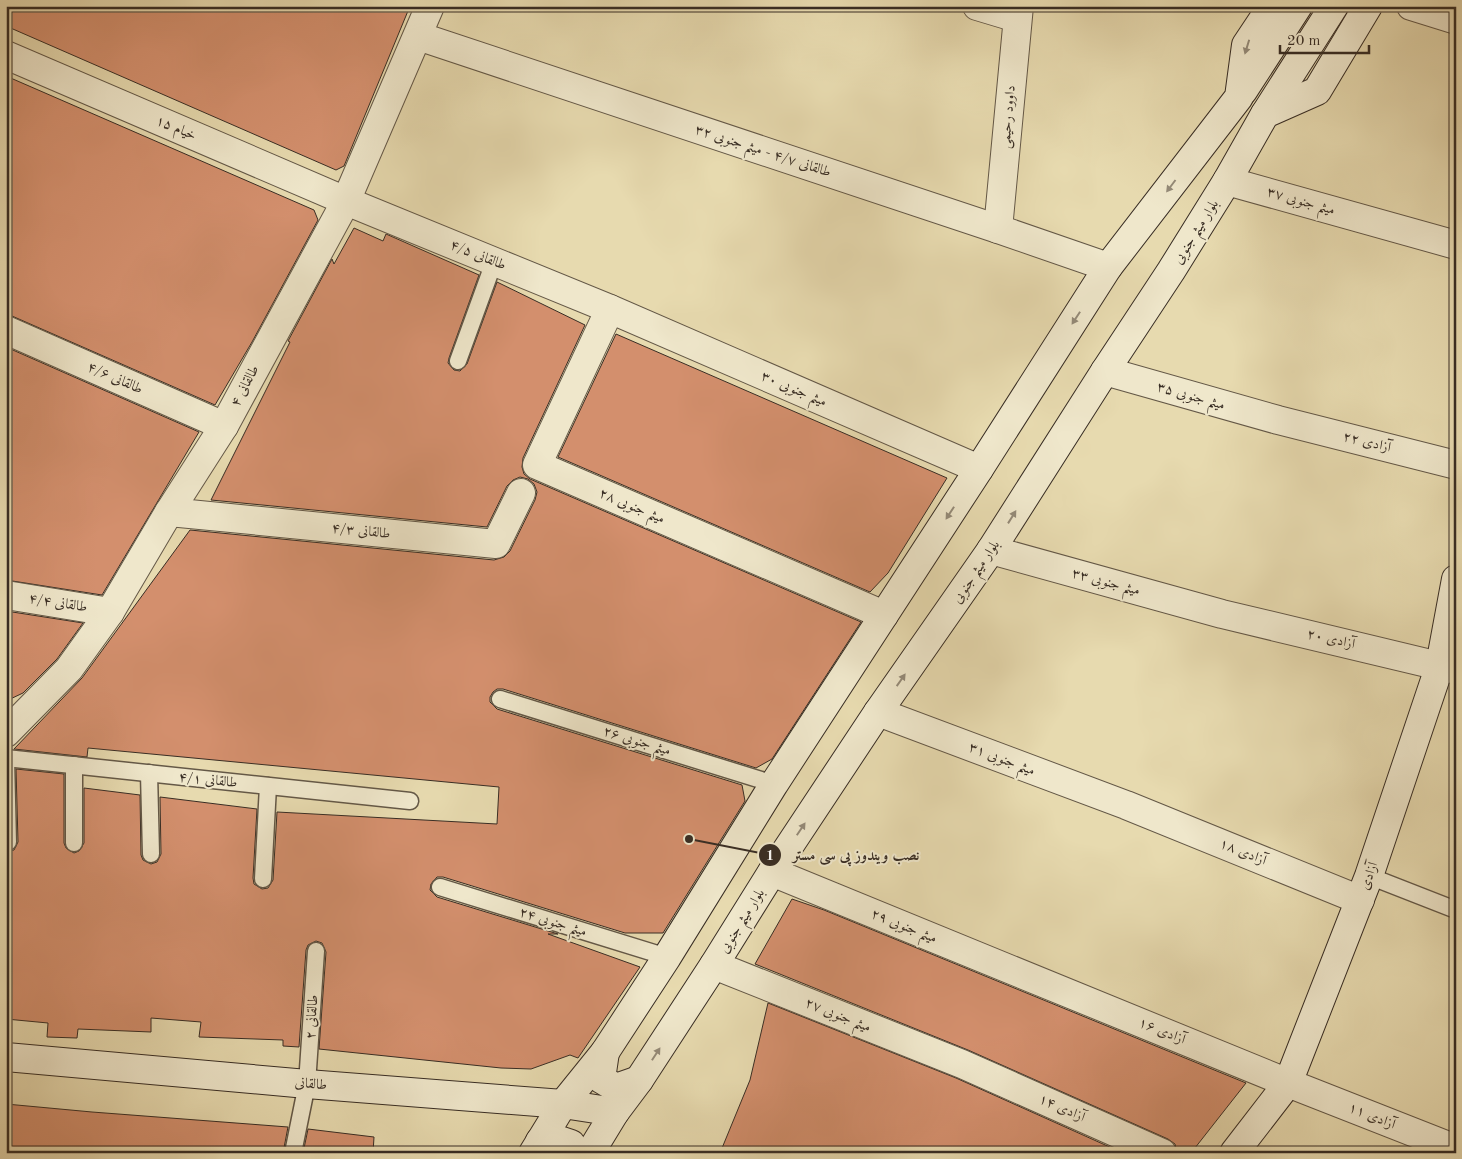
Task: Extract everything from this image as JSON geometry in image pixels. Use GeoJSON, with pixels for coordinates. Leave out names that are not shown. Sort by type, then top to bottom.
{"type":"FeatureCollection","features":[{"type":"Feature","properties":{"kind":"street","name":"طالقانی ۴"},"geometry":{"type":"LineString","coordinates":[[6,732],[69,669],[110,612],[169,512],[224,426],[346,201],[430,6]]}},
{"type":"Feature","properties":{"kind":"street"},"geometry":{"type":"LineString","coordinates":[[977,6],[1018,12]]}},
{"type":"Feature","properties":{"kind":"street"},"geometry":{"type":"LineString","coordinates":[[1239,97],[1246,44],[1272,6]]}},
{"type":"Feature","properties":{"kind":"street"},"geometry":{"type":"LineString","coordinates":[[536,1147],[563,1104],[605,1052],[667,957],[774,784],[1108,267],[1239,97],[1298,6]]}},
{"type":"Feature","properties":{"kind":"street","name":"بلوار میثم جنوبی"},"geometry":{"type":"LineString","coordinates":[[590,1153],[878,712],[991,550],[1171,271],[1227,181],[1265,114],[1334,6]]}},
{"type":"Feature","properties":{"kind":"street"},"geometry":{"type":"LineString","coordinates":[[1265,114],[1317,91],[1368,6]]}},
{"type":"Feature","properties":{"kind":"street"},"geometry":{"type":"LineString","coordinates":[[1411,6],[1456,20]]}},
{"type":"Feature","properties":{"kind":"street","name":"داوود رحیمی"},"geometry":{"type":"LineString","coordinates":[[998,228],[1018,12]]}},
{"type":"Feature","properties":{"kind":"street","name":"طالقانی ۴/۷ - میثم جنوبی ۳۲"},"geometry":{"type":"LineString","coordinates":[[418,36],[998,228],[1108,267]]}},
{"type":"Feature","properties":{"kind":"street","name":"خیام ۱۵"},"geometry":{"type":"LineString","coordinates":[[6,55],[346,201]]}},
{"type":"Feature","properties":{"kind":"street","name":"میثم جنوبی ۳۷"},"geometry":{"type":"LineString","coordinates":[[1227,181],[1456,245]]}},
{"type":"Feature","properties":{"kind":"street","name":"طالقانی ۴/۵"},"geometry":{"type":"LineString","coordinates":[[346,201],[610,309]]}},
{"type":"Feature","properties":{"kind":"street","name":"میثم جنوبی ۳۰"},"geometry":{"type":"LineString","coordinates":[[610,309],[979,469]]}},
{"type":"Feature","properties":{"kind":"street","name":"میثم جنوبی ۲۸"},"geometry":{"type":"LineString","coordinates":[[610,309],[538,465],[884,615]]}},
{"type":"Feature","properties":{"kind":"street","name":"طالقانی ۴/۶"},"geometry":{"type":"LineString","coordinates":[[6,330],[224,426]]}},
{"type":"Feature","properties":{"kind":"street","name":"میثم جنوبی ۳۵"},"geometry":{"type":"LineString","coordinates":[[1105,371],[1278,420]]}},
{"type":"Feature","properties":{"kind":"street","name":"آزادی ۲۲"},"geometry":{"type":"LineString","coordinates":[[1278,420],[1456,465]]}},
{"type":"Feature","properties":{"kind":"street","name":"طالقانی ۴/۳"},"geometry":{"type":"LineString","coordinates":[[169,512],[496,544],[521,493]]}},
{"type":"Feature","properties":{"kind":"street","name":"میثم جنوبی ۳۳"},"geometry":{"type":"LineString","coordinates":[[991,550],[1222,614]]}},
{"type":"Feature","properties":{"kind":"street","name":"آزادی"},"geometry":{"type":"LineString","coordinates":[[1234,1153],[1288,1083],[1365,888],[1448,667],[1456,579]]}},
{"type":"Feature","properties":{"kind":"street","name":"طالقانی ۴/۴"},"geometry":{"type":"LineString","coordinates":[[6,595],[110,612]]}},
{"type":"Feature","properties":{"kind":"street","name":"آزادی ۲۰"},"geometry":{"type":"LineString","coordinates":[[1222,614],[1448,667]]}},
{"type":"Feature","properties":{"kind":"street","name":"میثم جنوبی ۳۱"},"geometry":{"type":"LineString","coordinates":[[878,712],[1126,805]]}},
{"type":"Feature","properties":{"kind":"street","name":"آزادی ۱۸"},"geometry":{"type":"LineString","coordinates":[[1126,805],[1365,888]]}},
{"type":"Feature","properties":{"kind":"street","name":"میثم جنوبی ۲۹"},"geometry":{"type":"LineString","coordinates":[[772,872],[1035,979]]}},
{"type":"Feature","properties":{"kind":"street","name":"میثم جنوبی ۲۷"},"geometry":{"type":"LineString","coordinates":[[714,965],[962,1064]]}},
{"type":"Feature","properties":{"kind":"street","name":"آزادی ۱۶"},"geometry":{"type":"LineString","coordinates":[[1035,979],[1288,1083]]}},
{"type":"Feature","properties":{"kind":"street"},"geometry":{"type":"LineString","coordinates":[[605,1052],[601,1079],[616,1088],[639,1080]]}},
{"type":"Feature","properties":{"kind":"street","name":"طالقانی"},"geometry":{"type":"LineString","coordinates":[[6,1057],[308,1084],[563,1104],[615,1112]]}},
{"type":"Feature","properties":{"kind":"street","name":"آزادی ۱۴"},"geometry":{"type":"LineString","coordinates":[[962,1064],[1162,1153]]}},
{"type":"Feature","properties":{"kind":"street","name":"آزادی ۱۱"},"geometry":{"type":"LineString","coordinates":[[1288,1083],[1456,1149]]}},
{"type":"Feature","properties":{"kind":"street"},"geometry":{"type":"LineString","coordinates":[[536,1147],[559,1140],[571,1144],[574,1153]]}},
{"type":"Feature","properties":{"kind":"lane"},"geometry":{"type":"LineString","coordinates":[[458,361],[494,262]]}},
{"type":"Feature","properties":{"kind":"lane","name":"میثم جنوبی ۲۶"},"geometry":{"type":"LineString","coordinates":[[500,699],[774,784]]}},
{"type":"Feature","properties":{"kind":"lane"},"geometry":{"type":"LineString","coordinates":[[6,758],[8,842]]}},
{"type":"Feature","properties":{"kind":"lane","name":"طالقانی ۴/۱"},"geometry":{"type":"LineString","coordinates":[[6,758],[410,801]]}},
{"type":"Feature","properties":{"kind":"lane"},"geometry":{"type":"LineString","coordinates":[[74,765],[74,843]]}},
{"type":"Feature","properties":{"kind":"lane"},"geometry":{"type":"LineString","coordinates":[[149,773],[151,854]]}},
{"type":"Feature","properties":{"kind":"lane"},"geometry":{"type":"LineString","coordinates":[[263,879],[268,786]]}},
{"type":"Feature","properties":{"kind":"lane","name":"میثم جنوبی ۲۴"},"geometry":{"type":"LineString","coordinates":[[440,887],[667,957]]}},
{"type":"Feature","properties":{"kind":"lane"},"geometry":{"type":"LineString","coordinates":[[1365,888],[1456,910]]}},
{"type":"Feature","properties":{"kind":"lane","name":"طالقانی ۲"},"geometry":{"type":"LineString","coordinates":[[293,1153],[308,1084],[316,951]]}},
{"type":"Feature","properties":{"kind":"building"},"geometry":{"type":"Polygon","coordinates":[[[6,6],[410,6],[344,166],[336,170],[6,26],[6,6]]]}},
{"type":"Feature","properties":{"kind":"building"},"geometry":{"type":"Polygon","coordinates":[[[6,76],[314,210],[318,220],[252,342],[215,405],[6,315],[6,76]]]}},
{"type":"Feature","properties":{"kind":"building"},"geometry":{"type":"Polygon","coordinates":[[[354,228],[383,241],[386,234],[479,275],[449,358],[448,363],[454,370],[460,371],[467,364],[497,282],[585,325],[523,458],[522,467],[524,474],[530,479],[861,622],[772,759],[756,768],[503,689],[497,689],[493,692],[490,702],[497,709],[742,785],[745,801],[663,933],[625,933],[443,877],[437,877],[431,884],[430,890],[437,897],[558,934],[548,934],[640,967],[578,1058],[570,1055],[531,1069],[501,1068],[319,1049],[326,952],[322,943],[316,941],[308,945],[306,950],[299,1047],[283,1046],[283,1040],[199,1037],[201,1022],[151,1018],[151,1032],[78,1029],[77,1038],[47,1037],[48,1023],[6,1019],[6,852],[14,850],[18,842],[16,769],[64,774],[64,843],[66,848],[74,853],[79,851],[84,843],[84,788],[140,795],[141,855],[143,860],[151,864],[157,862],[161,854],[160,797],[257,809],[253,878],[254,884],[262,889],[268,888],[273,880],[277,812],[497,824],[499,787],[88,748],[87,757],[14,749],[82,678],[190,530],[494,560],[504,557],[510,551],[535,500],[537,492],[534,484],[528,479],[520,477],[513,480],[507,486],[487,527],[211,500],[290,342],[288,341],[332,259],[334,264],[354,228]]]}},
{"type":"Feature","properties":{"kind":"building"},"geometry":{"type":"Polygon","coordinates":[[[616,334],[947,478],[888,573],[870,592],[558,457],[616,334]]]}},
{"type":"Feature","properties":{"kind":"building"},"geometry":{"type":"Polygon","coordinates":[[[6,347],[199,432],[102,595],[6,580],[6,347]]]}},
{"type":"Feature","properties":{"kind":"building"},"geometry":{"type":"Polygon","coordinates":[[[6,611],[83,623],[57,659],[23,693],[6,701],[6,611]]]}},
{"type":"Feature","properties":{"kind":"building"},"geometry":{"type":"Polygon","coordinates":[[[792,899],[824,910],[1246,1083],[1191,1153],[1177,1153],[1175,1144],[1168,1139],[968,1050],[755,964],[792,899]]]}},
{"type":"Feature","properties":{"kind":"building"},"geometry":{"type":"Polygon","coordinates":[[[768,1003],[956,1078],[1123,1153],[720,1153],[750,1080],[768,1003]]]}},
{"type":"Feature","properties":{"kind":"building"},"geometry":{"type":"Polygon","coordinates":[[[6,1104],[288,1127],[283,1153],[6,1153],[6,1104]]]}},
{"type":"Feature","properties":{"kind":"building"},"geometry":{"type":"Polygon","coordinates":[[[308,1129],[374,1137],[373,1153],[303,1153],[308,1129]]]}},
{"type":"Feature","properties":{"kind":"place","name":"نصب ویندوز پی سی مستر"},"geometry":{"type":"Point","coordinates":[689,839]}}]}
